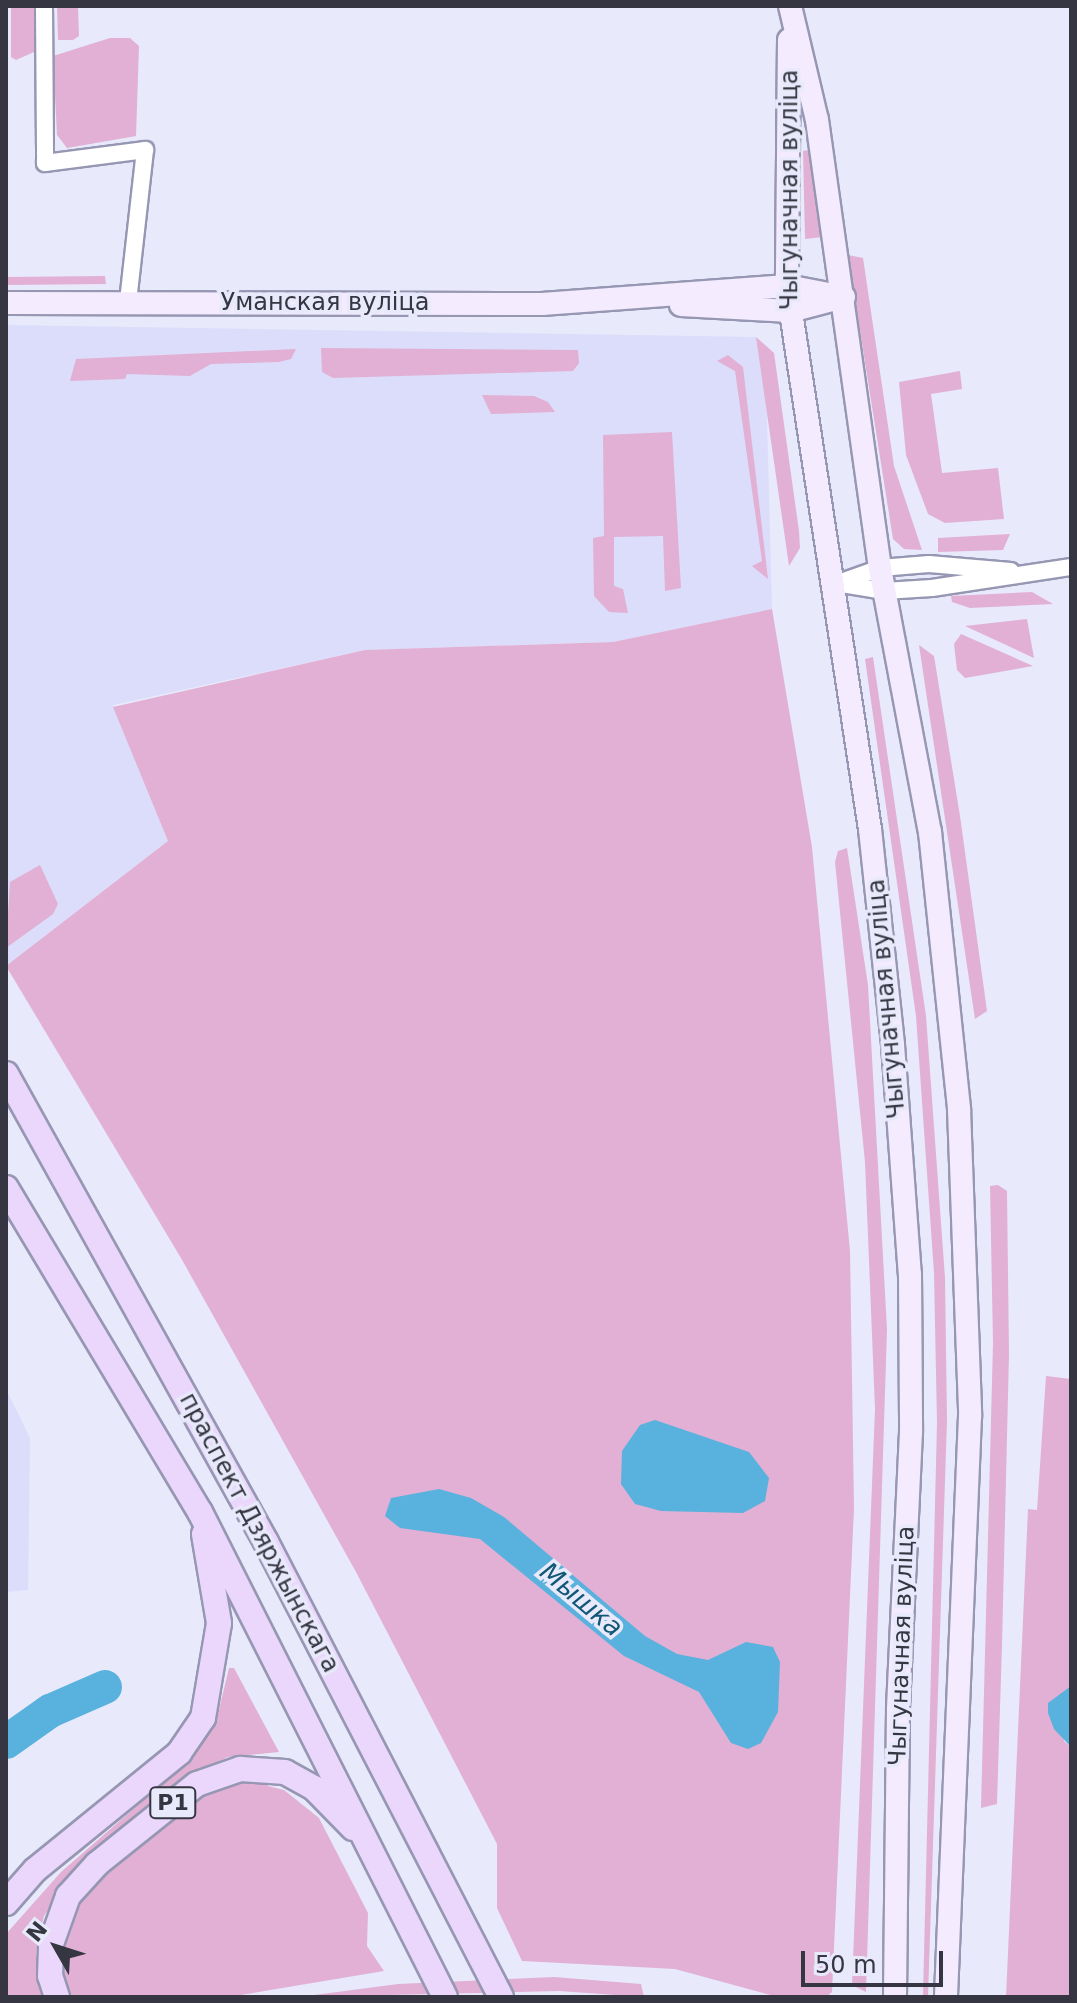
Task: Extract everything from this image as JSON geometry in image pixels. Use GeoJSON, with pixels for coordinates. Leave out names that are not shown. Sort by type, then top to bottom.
{"type":"FeatureCollection","features":[{"type":"Feature","properties":{"kind":"main road","name":"Чыгуначная вуліца"},"geometry":{"type":"LineString","coordinates":[[790,6],[787,286],[836,583],[890,1014],[910,1274],[911,1432],[898,1710],[895,1997]]}},
{"type":"Feature","properties":{"kind":"main road","name":"Чыгуначная вуліца"},"geometry":{"type":"LineString","coordinates":[[790,6],[817,120],[880,568],[930,832],[959,1109],[970,1416],[946,1997]]}},
{"type":"Feature","properties":{"kind":"main road","name":"Уманская вуліца"},"geometry":{"type":"LineString","coordinates":[[644,301],[787,286],[844,297]]}},
{"type":"Feature","properties":{"kind":"main road","name":"Уманская вуліца"},"geometry":{"type":"LineString","coordinates":[[6,303],[644,301],[790,311],[844,297]]}},
{"type":"Feature","properties":{"kind":"main road","name":"праспект Дзяржынскага"},"geometry":{"type":"LineString","coordinates":[[6,1074],[266,1542],[462,1915],[501,1997]]}},
{"type":"Feature","properties":{"kind":"main road","name":"праспект Дзяржынскага"},"geometry":{"type":"LineString","coordinates":[[6,1188],[200,1512],[404,1907],[445,1997]]}},
{"type":"Feature","properties":{"kind":"main road"},"geometry":{"type":"LineString","coordinates":[[6,1903],[35,1870],[179,1753],[203,1718],[219,1623],[200,1512]]}},
{"type":"Feature","properties":{"kind":"main road","name":"Р1"},"geometry":{"type":"LineString","coordinates":[[57,1997],[50,1976],[51,1944],[68,1896],[97,1864],[197,1784],[240,1769],[285,1772],[329,1800],[377,1854]]}},
{"type":"Feature","properties":{"kind":"main road"},"geometry":{"type":"LineString","coordinates":[[882,1997],[895,1954]]}},
{"type":"Feature","properties":{"kind":"street"},"geometry":{"type":"LineString","coordinates":[[44,6],[45,163],[145,150],[128,301]]}},
{"type":"Feature","properties":{"kind":"street"},"geometry":{"type":"LineString","coordinates":[[836,583],[880,568],[960,563],[1022,572]]}},
{"type":"Feature","properties":{"kind":"street"},"geometry":{"type":"LineString","coordinates":[[836,583],[884,591],[963,585],[1022,572],[1071,567]]}},
{"type":"Feature","properties":{"kind":"shaded area"},"geometry":{"type":"Polygon","coordinates":[[[11,6],[34,6],[34,52],[16,60],[11,57],[11,6]]]}},
{"type":"Feature","properties":{"kind":"shaded area"},"geometry":{"type":"Polygon","coordinates":[[[57,6],[78,6],[79,36],[73,40],[58,40],[57,6]]]}},
{"type":"Feature","properties":{"kind":"shaded area"},"geometry":{"type":"Polygon","coordinates":[[[110,38],[130,38],[139,46],[136,136],[67,148],[57,135],[53,56],[110,38]]]}},
{"type":"Feature","properties":{"kind":"shaded area"},"geometry":{"type":"Polygon","coordinates":[[[808,150],[823,237],[805,239],[803,151],[808,150]]]}},
{"type":"Feature","properties":{"kind":"shaded area"},"geometry":{"type":"Polygon","coordinates":[[[848,255],[863,258],[894,466],[922,550],[904,549],[893,539],[848,255]]]}},
{"type":"Feature","properties":{"kind":"shaded area"},"geometry":{"type":"Polygon","coordinates":[[[105,276],[106,284],[6,285],[6,277],[105,276]]]}},
{"type":"Feature","properties":{"kind":"shaded area"},"geometry":{"type":"Polygon","coordinates":[[[6,325],[756,337],[765,346],[772,609],[613,642],[365,650],[113,705],[168,841],[6,966],[6,325]]]}},
{"type":"Feature","properties":{"kind":"shaded area"},"geometry":{"type":"Polygon","coordinates":[[[756,337],[774,353],[799,531],[800,548],[789,566],[756,337]]]}},
{"type":"Feature","properties":{"kind":"shaded area"},"geometry":{"type":"Polygon","coordinates":[[[321,348],[578,350],[579,363],[573,371],[333,378],[322,372],[321,348]]]}},
{"type":"Feature","properties":{"kind":"shaded area"},"geometry":{"type":"Polygon","coordinates":[[[296,349],[291,359],[211,364],[190,376],[127,374],[125,379],[70,381],[76,359],[296,349]]]}},
{"type":"Feature","properties":{"kind":"shaded area"},"geometry":{"type":"Polygon","coordinates":[[[728,355],[743,367],[768,579],[752,566],[762,561],[735,371],[717,361],[728,355]]]}},
{"type":"Feature","properties":{"kind":"shaded area"},"geometry":{"type":"Polygon","coordinates":[[[960,371],[962,389],[931,394],[942,473],[998,468],[1004,519],[945,523],[928,514],[906,455],[899,382],[960,371]]]}},
{"type":"Feature","properties":{"kind":"shaded area"},"geometry":{"type":"Polygon","coordinates":[[[482,395],[534,396],[548,402],[555,412],[491,414],[482,395]]]}},
{"type":"Feature","properties":{"kind":"shaded area"},"geometry":{"type":"Polygon","coordinates":[[[672,432],[681,588],[665,591],[663,536],[614,537],[614,586],[623,589],[628,613],[609,612],[594,596],[593,538],[604,536],[603,435],[672,432]]]}},
{"type":"Feature","properties":{"kind":"shaded area"},"geometry":{"type":"Polygon","coordinates":[[[1010,534],[1003,550],[938,552],[938,538],[1010,534]]]}},
{"type":"Feature","properties":{"kind":"shaded area"},"geometry":{"type":"Polygon","coordinates":[[[1032,592],[1053,604],[970,608],[952,602],[951,596],[1032,592]]]}},
{"type":"Feature","properties":{"kind":"shaded area"},"geometry":{"type":"Polygon","coordinates":[[[772,609],[812,847],[850,1251],[854,1508],[832,1992],[826,1997],[778,1997],[675,1969],[522,1961],[497,1908],[497,1844],[356,1572],[181,1258],[6,966],[168,841],[113,707],[365,650],[613,642],[772,609]]]}},
{"type":"Feature","properties":{"kind":"shaded area"},"geometry":{"type":"Polygon","coordinates":[[[1027,619],[1034,658],[965,626],[1027,619]]]}},
{"type":"Feature","properties":{"kind":"shaded area"},"geometry":{"type":"Polygon","coordinates":[[[961,634],[1033,666],[965,678],[957,670],[954,644],[961,634]]]}},
{"type":"Feature","properties":{"kind":"shaded area"},"geometry":{"type":"Polygon","coordinates":[[[919,645],[934,656],[960,816],[987,1011],[975,1019],[919,645]]]}},
{"type":"Feature","properties":{"kind":"shaded area"},"geometry":{"type":"Polygon","coordinates":[[[873,657],[926,1016],[945,1278],[947,1420],[928,1997],[923,1996],[937,1423],[934,1273],[916,1016],[865,659],[873,657]]]}},
{"type":"Feature","properties":{"kind":"shaded area"},"geometry":{"type":"Polygon","coordinates":[[[847,848],[868,985],[887,1329],[866,1992],[852,1985],[875,1409],[865,1162],[835,862],[838,851],[847,848]]]}},
{"type":"Feature","properties":{"kind":"shaded area"},"geometry":{"type":"Polygon","coordinates":[[[40,865],[58,904],[53,914],[6,948],[10,882],[40,865]]]}},
{"type":"Feature","properties":{"kind":"shaded area"},"geometry":{"type":"Polygon","coordinates":[[[998,1185],[1007,1191],[1009,1354],[1002,1645],[997,1804],[981,1808],[993,1343],[990,1186],[998,1185]]]}},
{"type":"Feature","properties":{"kind":"shaded area"},"geometry":{"type":"Polygon","coordinates":[[[1046,1376],[1071,1379],[1071,1686],[1061,1698],[1064,1741],[1071,1747],[1071,1997],[1006,1997],[1028,1509],[1037,1510],[1046,1376]]]}},
{"type":"Feature","properties":{"kind":"shaded area"},"geometry":{"type":"Polygon","coordinates":[[[6,1389],[30,1438],[28,1590],[6,1592],[6,1389]]]}},
{"type":"Feature","properties":{"kind":"shaded area"},"geometry":{"type":"Polygon","coordinates":[[[229,1668],[234,1668],[279,1752],[228,1757],[192,1774],[92,1853],[72,1872],[44,1916],[36,1953],[42,1997],[6,1997],[6,1934],[61,1872],[192,1758],[216,1722],[229,1668]]]}},
{"type":"Feature","properties":{"kind":"shaded area"},"geometry":{"type":"Polygon","coordinates":[[[233,1779],[269,1781],[268,1786],[284,1790],[319,1818],[368,1913],[367,1946],[384,1971],[229,1997],[66,1997],[58,1961],[77,1900],[203,1793],[233,1779]]]}},
{"type":"Feature","properties":{"kind":"shaded area"},"geometry":{"type":"Polygon","coordinates":[[[554,1977],[641,1984],[644,1997],[559,1991],[299,1997],[398,1984],[554,1977]]]}},
{"type":"Feature","properties":{"kind":"water"},"geometry":{"type":"Polygon","coordinates":[[[655,1420],[749,1452],[769,1478],[765,1501],[743,1513],[661,1511],[635,1504],[621,1484],[622,1451],[640,1425],[655,1420]]]}},
{"type":"Feature","properties":{"kind":"water"},"geometry":{"type":"Polygon","coordinates":[[[439,1489],[471,1498],[504,1517],[645,1636],[677,1654],[708,1660],[746,1642],[773,1647],[780,1662],[778,1712],[761,1743],[748,1749],[731,1743],[699,1692],[624,1656],[480,1539],[400,1528],[385,1516],[391,1498],[439,1489]]]}},
{"type":"Feature","properties":{"kind":"water"},"geometry":{"type":"Polygon","coordinates":[[[83,1679],[101,1679],[108,1692],[96,1708],[45,1731],[29,1732],[28,1725],[51,1695],[83,1679]]]}},
{"type":"Feature","properties":{"kind":"water"},"geometry":{"type":"Polygon","coordinates":[[[1071,1686],[1071,1747],[1054,1729],[1048,1703],[1071,1686]]]}},
{"type":"Feature","properties":{"kind":"waterway","name":"Мышка"},"geometry":{"type":"LineString","coordinates":[[6,1742],[50,1711],[105,1687]]}}]}
